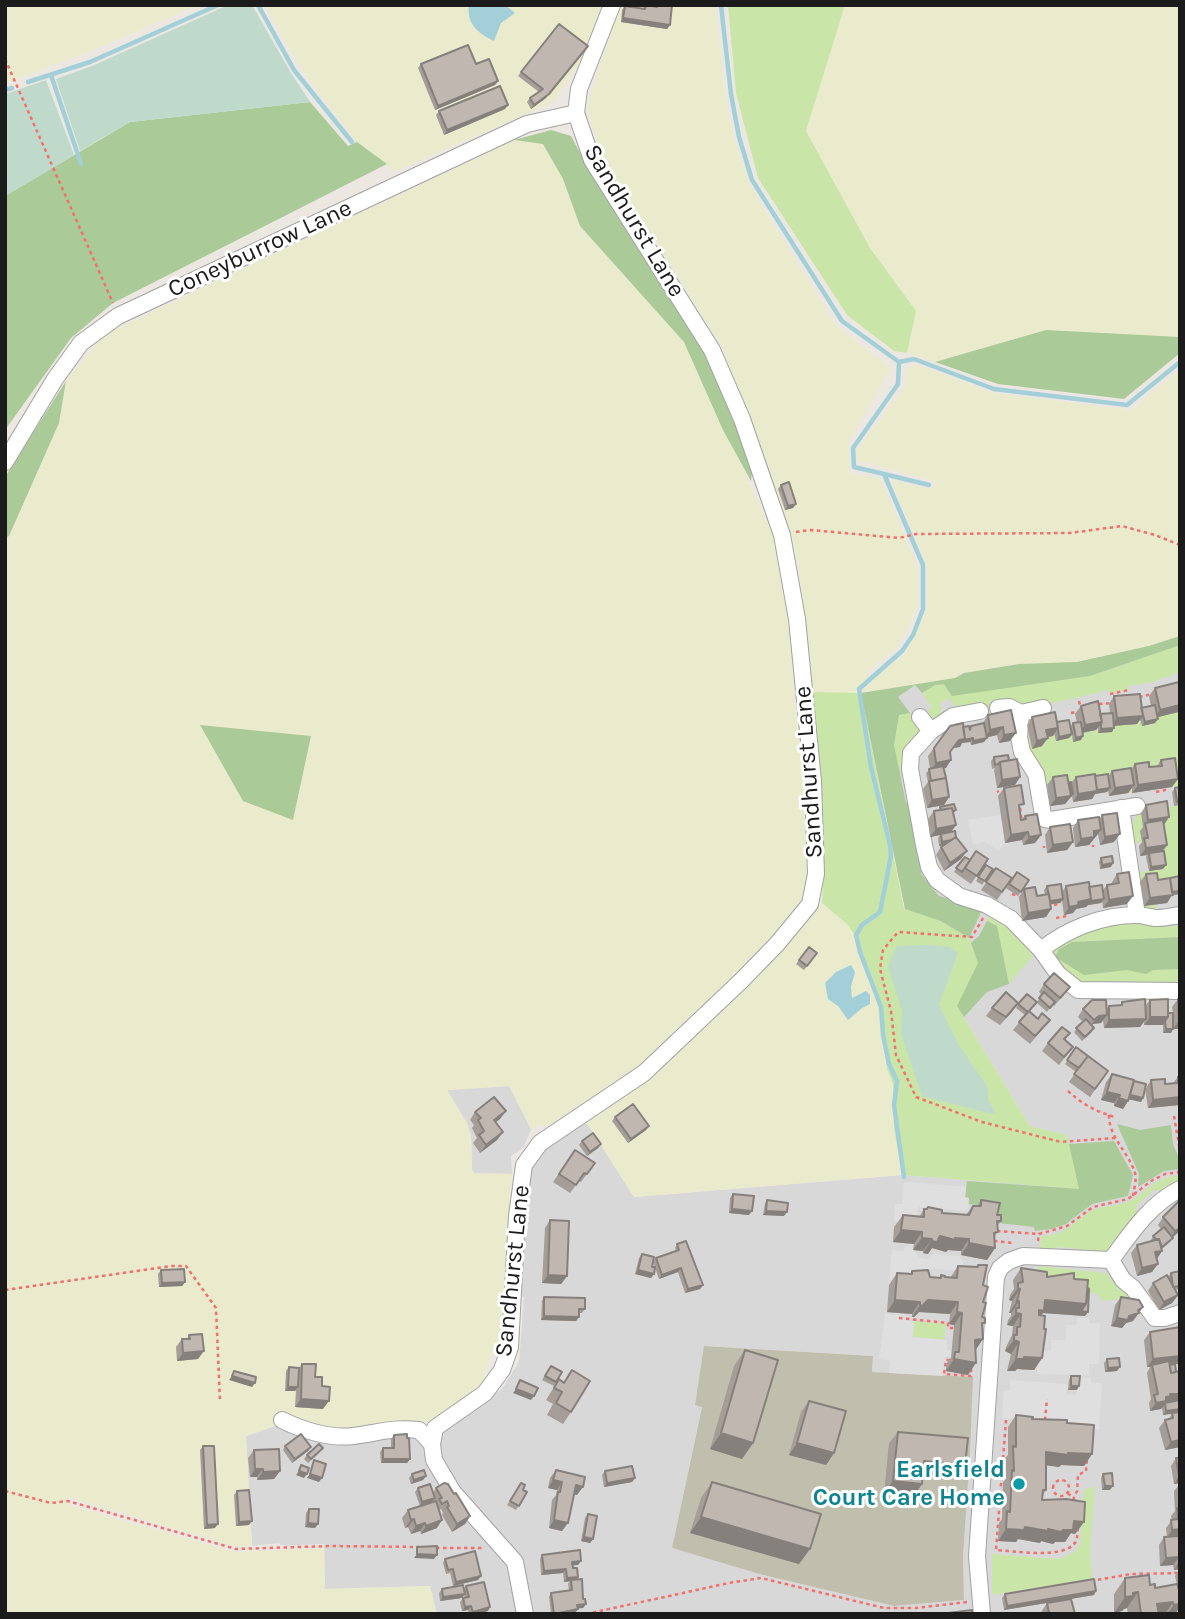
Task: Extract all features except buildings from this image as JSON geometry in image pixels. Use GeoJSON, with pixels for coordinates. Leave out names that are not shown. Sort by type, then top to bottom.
{"type":"FeatureCollection","features":[{"type":"Feature","properties":{"kind":"street","name":"Sandhurst Lane"},"geometry":{"type":"LineString","coordinates":[[429,1434],[485,1393],[502,1370],[510,1347],[517,1216],[524,1165],[540,1143],[644,1073],[778,944],[810,904],[816,874],[813,781],[797,618],[782,535],[742,419],[712,350],[592,160],[576,113],[579,89],[612,5]]}},
{"type":"Feature","properties":{"kind":"street","name":"Coneyburrow Lane"},"geometry":{"type":"LineString","coordinates":[[5,462],[55,379],[81,343],[118,316],[527,124],[576,113]]}},
{"type":"Feature","properties":{"kind":"street"},"geometry":{"type":"LineString","coordinates":[[998,708],[1009,707],[1021,713],[1043,708]]}},
{"type":"Feature","properties":{"kind":"street"},"geometry":{"type":"LineString","coordinates":[[980,711],[949,709],[911,753],[910,769],[929,867],[937,880],[959,896],[987,905],[1011,919],[1041,950],[1076,997],[1180,992]]}},
{"type":"Feature","properties":{"kind":"street"},"geometry":{"type":"LineString","coordinates":[[1021,713],[1019,737],[1022,752],[1035,774],[1044,817],[1051,820],[1129,807],[1137,915]]}},
{"type":"Feature","properties":{"kind":"street"},"geometry":{"type":"LineString","coordinates":[[920,717],[931,732]]}},
{"type":"Feature","properties":{"kind":"street"},"geometry":{"type":"LineString","coordinates":[[1041,950],[1059,935],[1079,926],[1137,915],[1159,918],[1180,915]]}},
{"type":"Feature","properties":{"kind":"street"},"geometry":{"type":"LineString","coordinates":[[1111,1260],[1139,1223],[1165,1197],[1180,1189]]}},
{"type":"Feature","properties":{"kind":"street"},"geometry":{"type":"LineString","coordinates":[[982,1606],[977,1556],[996,1277],[1000,1268],[1009,1261],[1023,1256],[1111,1260]]}},
{"type":"Feature","properties":{"kind":"street"},"geometry":{"type":"LineString","coordinates":[[1111,1260],[1123,1280],[1133,1288],[1155,1318],[1180,1313]]}},
{"type":"Feature","properties":{"kind":"street"},"geometry":{"type":"LineString","coordinates":[[282,1420],[326,1435],[350,1437],[392,1428],[429,1434],[434,1460],[453,1492],[515,1562],[525,1614]]}},
{"type":"Feature","properties":{"kind":"path"},"geometry":{"type":"LineString","coordinates":[[5,59],[118,316]]}},
{"type":"Feature","properties":{"kind":"path"},"geometry":{"type":"LineString","coordinates":[[782,535],[811,530],[899,538],[916,534],[1070,533],[1122,526],[1180,545]]}},
{"type":"Feature","properties":{"kind":"path"},"geometry":{"type":"LineString","coordinates":[[1110,694],[1129,690]]}},
{"type":"Feature","properties":{"kind":"path"},"geometry":{"type":"LineString","coordinates":[[1139,697],[1161,692]]}},
{"type":"Feature","properties":{"kind":"path"},"geometry":{"type":"LineString","coordinates":[[1071,713],[1081,712],[1079,701]]}},
{"type":"Feature","properties":{"kind":"path"},"geometry":{"type":"LineString","coordinates":[[1099,704],[1122,702]]}},
{"type":"Feature","properties":{"kind":"path"},"geometry":{"type":"LineString","coordinates":[[1156,792],[1165,790],[1164,788]]}},
{"type":"Feature","properties":{"kind":"path"},"geometry":{"type":"LineString","coordinates":[[1015,823],[1022,823],[1019,805]]}},
{"type":"Feature","properties":{"kind":"path"},"geometry":{"type":"LineString","coordinates":[[1012,894],[1019,896]]}},
{"type":"Feature","properties":{"kind":"path"},"geometry":{"type":"LineString","coordinates":[[1054,905],[1061,903]]}},
{"type":"Feature","properties":{"kind":"path"},"geometry":{"type":"LineString","coordinates":[[987,905],[980,925],[972,937],[898,932],[883,950],[880,969],[891,1011],[896,1055],[916,1097],[982,1122],[1061,1142],[1116,1138]]}},
{"type":"Feature","properties":{"kind":"path"},"geometry":{"type":"LineString","coordinates":[[1068,1091],[1079,1101],[1116,1117]]}},
{"type":"Feature","properties":{"kind":"path"},"geometry":{"type":"LineString","coordinates":[[1109,1115],[1109,1129],[1136,1175],[1133,1196]]}},
{"type":"Feature","properties":{"kind":"path"},"geometry":{"type":"LineString","coordinates":[[1174,1116],[1180,1151]]}},
{"type":"Feature","properties":{"kind":"path"},"geometry":{"type":"LineString","coordinates":[[993,1251],[994,1231],[1039,1234],[1067,1226],[1093,1207],[1119,1202],[1133,1196],[1151,1181],[1165,1174],[1180,1172]]}},
{"type":"Feature","properties":{"kind":"path"},"geometry":{"type":"LineString","coordinates":[[1038,1257],[1039,1234]]}},
{"type":"Feature","properties":{"kind":"path"},"geometry":{"type":"LineString","coordinates":[[5,1290],[186,1266],[216,1308],[220,1401]]}},
{"type":"Feature","properties":{"kind":"path"},"geometry":{"type":"LineString","coordinates":[[899,1318],[948,1323],[949,1328],[952,1328],[952,1324]]}},
{"type":"Feature","properties":{"kind":"path"},"geometry":{"type":"LineString","coordinates":[[946,1354],[944,1374],[971,1376],[971,1362]]}},
{"type":"Feature","properties":{"kind":"path"},"geometry":{"type":"LineString","coordinates":[[946,1360],[951,1360]]}},
{"type":"Feature","properties":{"kind":"path"},"geometry":{"type":"LineString","coordinates":[[1045,1423],[1047,1399]]}},
{"type":"Feature","properties":{"kind":"path"},"geometry":{"type":"LineString","coordinates":[[1000,1420],[1006,1420],[996,1550],[1054,1553],[1068,1549],[1077,1541],[1078,1520]]}},
{"type":"Feature","properties":{"kind":"path"},"geometry":{"type":"LineString","coordinates":[[1073,1500],[1077,1491],[1078,1475],[1086,1471],[1087,1452]]}},
{"type":"Feature","properties":{"kind":"path"},"geometry":{"type":"LineString","coordinates":[[1068,1493],[1057,1495],[1054,1492],[1055,1483],[1066,1482],[1068,1493],[1079,1504]]}},
{"type":"Feature","properties":{"kind":"path"},"geometry":{"type":"LineString","coordinates":[[5,1491],[51,1503],[68,1501],[236,1549],[421,1547]]}},
{"type":"Feature","properties":{"kind":"path"},"geometry":{"type":"LineString","coordinates":[[434,1548],[503,1546]]}},
{"type":"Feature","properties":{"kind":"path"},"geometry":{"type":"LineString","coordinates":[[1091,1581],[1131,1574],[1180,1573]]}},
{"type":"Feature","properties":{"kind":"path"},"geometry":{"type":"LineString","coordinates":[[586,1614],[761,1578],[884,1608],[982,1606]]}},
{"type":"Feature","properties":{"kind":"shaded area"},"geometry":{"type":"Polygon","coordinates":[[[5,5],[199,5],[87,53],[5,83],[5,5]]]}},
{"type":"Feature","properties":{"kind":"shaded area"},"geometry":{"type":"Polygon","coordinates":[[[228,5],[252,5],[310,102],[130,122],[80,151],[56,79],[92,66],[228,5]]]}},
{"type":"Feature","properties":{"kind":"shaded area"},"geometry":{"type":"Polygon","coordinates":[[[265,5],[605,5],[588,52],[552,103],[393,172],[387,164],[357,142],[300,67],[265,5]]]}},
{"type":"Feature","properties":{"kind":"shaded area"},"geometry":{"type":"Polygon","coordinates":[[[620,5],[715,5],[725,96],[734,139],[748,182],[835,325],[891,368],[849,440],[848,474],[880,478],[917,566],[917,608],[897,648],[867,671],[870,679],[904,656],[927,610],[927,566],[891,480],[930,489],[937,482],[857,460],[856,451],[905,387],[907,368],[915,364],[993,393],[1131,410],[1180,370],[1180,636],[1149,646],[1077,662],[1019,664],[964,673],[955,678],[861,693],[811,692],[799,567],[791,533],[747,411],[721,345],[601,155],[587,107],[620,5]]]}},
{"type":"Feature","properties":{"kind":"shaded area"},"geometry":{"type":"Polygon","coordinates":[[[845,5],[1180,5],[1180,337],[1046,330],[935,362],[907,353],[915,311],[870,248],[806,131],[845,5]]]}},
{"type":"Feature","properties":{"kind":"shaded area"},"geometry":{"type":"Polygon","coordinates":[[[46,80],[74,155],[5,196],[5,94],[46,80]]]}},
{"type":"Feature","properties":{"kind":"shaded area"},"geometry":{"type":"Polygon","coordinates":[[[514,140],[543,144],[564,179],[580,226],[684,342],[773,534],[782,568],[789,619],[804,782],[807,874],[801,900],[772,940],[637,1070],[607,1087],[592,1101],[582,1104],[549,1125],[531,1129],[509,1086],[447,1090],[467,1123],[471,1135],[474,1173],[512,1174],[501,1348],[490,1355],[481,1388],[430,1423],[340,1431],[281,1424],[246,1436],[252,1546],[237,1547],[67,1497],[68,1505],[236,1552],[324,1548],[325,1589],[430,1586],[437,1614],[5,1614],[5,538],[9,536],[59,423],[66,381],[104,335],[514,140]]]}},
{"type":"Feature","properties":{"kind":"shaded area"},"geometry":{"type":"Polygon","coordinates":[[[1180,636],[1180,1614],[437,1614],[429,1586],[325,1589],[324,1544],[287,1546],[279,1543],[252,1546],[246,1436],[281,1424],[318,1437],[449,1425],[466,1416],[502,1389],[519,1362],[524,1297],[520,1296],[521,1222],[531,1173],[536,1158],[547,1144],[583,1117],[634,1197],[902,1175],[1003,1183],[1030,1126],[957,1006],[905,909],[861,693],[1117,654],[1180,636]],[[705,1346],[695,1404],[702,1406],[672,1548],[759,1574],[894,1606],[964,1600],[963,1557],[972,1378],[872,1372],[873,1356],[705,1346]]]}},
{"type":"Feature","properties":{"kind":"shaded area"},"geometry":{"type":"Polygon","coordinates":[[[1001,815],[1005,843],[999,851],[985,842],[973,844],[968,820],[1001,815]]]}},
{"type":"Feature","properties":{"kind":"shaded area"},"geometry":{"type":"Polygon","coordinates":[[[822,903],[848,925],[854,934],[879,1008],[887,1069],[893,1084],[894,1128],[902,1175],[634,1197],[583,1117],[782,949],[822,903]]]}},
{"type":"Feature","properties":{"kind":"shaded area"},"geometry":{"type":"Polygon","coordinates":[[[897,946],[949,947],[958,953],[939,1005],[959,1045],[987,1086],[988,1100],[995,1112],[992,1114],[922,1096],[901,1034],[902,1011],[888,966],[897,946]]]}},
{"type":"Feature","properties":{"kind":"shaded area"},"geometry":{"type":"Polygon","coordinates":[[[509,1086],[531,1129],[524,1147],[511,1156],[512,1174],[474,1173],[471,1135],[447,1090],[509,1086]]]}},
{"type":"Feature","properties":{"kind":"shaded area"},"geometry":{"type":"Polygon","coordinates":[[[904,1182],[966,1187],[968,1211],[918,1207],[915,1229],[909,1223],[894,1221],[895,1204],[902,1204],[904,1182]]]}},
{"type":"Feature","properties":{"kind":"shaded area"},"geometry":{"type":"Polygon","coordinates":[[[908,1244],[914,1244],[913,1250],[920,1258],[928,1259],[934,1254],[959,1256],[963,1262],[962,1271],[933,1269],[914,1281],[889,1280],[892,1250],[903,1251],[908,1244]]]}},
{"type":"Feature","properties":{"kind":"shaded area"},"geometry":{"type":"Polygon","coordinates":[[[885,1314],[905,1315],[905,1320],[914,1321],[913,1337],[947,1340],[947,1350],[952,1351],[951,1357],[945,1357],[943,1376],[889,1373],[890,1361],[879,1359],[885,1314]]]}},
{"type":"Feature","properties":{"kind":"shaded area"},"geometry":{"type":"Polygon","coordinates":[[[1077,1318],[1089,1318],[1089,1323],[1100,1323],[1099,1364],[1089,1364],[1089,1375],[1037,1374],[1037,1351],[1051,1351],[1051,1340],[1066,1340],[1066,1325],[1076,1325],[1077,1318]]]}},
{"type":"Feature","properties":{"kind":"shaded area"},"geometry":{"type":"Polygon","coordinates":[[[704,1346],[873,1356],[872,1372],[973,1377],[963,1557],[964,1600],[894,1606],[759,1574],[672,1548],[702,1407],[695,1405],[704,1346]]]}},
{"type":"Feature","properties":{"kind":"shaded area"},"geometry":{"type":"Polygon","coordinates":[[[1077,1377],[1091,1378],[1091,1383],[1102,1383],[1099,1429],[1089,1429],[1075,1435],[1075,1422],[1002,1418],[1004,1391],[1010,1391],[1010,1380],[1067,1384],[1066,1394],[1076,1395],[1077,1377]]]}},
{"type":"Feature","properties":{"kind":"green space"},"geometry":{"type":"Polygon","coordinates":[[[728,5],[845,5],[806,131],[870,248],[916,311],[907,353],[894,351],[847,315],[758,178],[736,93],[728,5]]]}},
{"type":"Feature","properties":{"kind":"green space"},"geometry":{"type":"Polygon","coordinates":[[[310,102],[348,146],[357,142],[387,164],[113,303],[71,338],[5,430],[5,196],[130,122],[310,102]]]}},
{"type":"Feature","properties":{"kind":"green space"},"geometry":{"type":"Polygon","coordinates":[[[551,130],[571,136],[705,353],[753,466],[751,481],[723,430],[684,342],[580,226],[563,179],[543,144],[514,140],[551,130]]]}},
{"type":"Feature","properties":{"kind":"green space"},"geometry":{"type":"Polygon","coordinates":[[[1046,330],[1180,337],[1180,353],[1124,399],[998,384],[935,362],[1046,330]]]}},
{"type":"Feature","properties":{"kind":"green space"},"geometry":{"type":"Polygon","coordinates":[[[66,381],[59,423],[9,536],[5,538],[5,477],[66,381]]]}},
{"type":"Feature","properties":{"kind":"green space"},"geometry":{"type":"Polygon","coordinates":[[[1180,636],[1180,645],[1090,676],[952,696],[944,684],[935,685],[922,693],[915,685],[898,697],[910,713],[899,715],[894,745],[923,867],[921,874],[939,896],[983,908],[969,938],[941,921],[905,909],[861,693],[955,678],[964,673],[1019,664],[1077,662],[1149,646],[1180,636]]]}},
{"type":"Feature","properties":{"kind":"green space"},"geometry":{"type":"Polygon","coordinates":[[[1180,645],[1180,672],[1153,682],[1128,686],[1129,689],[1110,693],[1109,690],[1036,705],[1022,706],[998,700],[999,706],[982,710],[981,703],[957,707],[947,698],[940,704],[942,714],[932,719],[923,715],[932,707],[922,693],[935,685],[1002,688],[1090,676],[1180,645]]]}},
{"type":"Feature","properties":{"kind":"green space"},"geometry":{"type":"Polygon","coordinates":[[[811,692],[861,693],[904,909],[940,920],[969,938],[979,963],[957,1006],[1030,1126],[1067,1135],[1080,1189],[902,1175],[894,1128],[893,1084],[887,1069],[879,1008],[854,934],[848,925],[822,903],[823,824],[811,692]]]}},
{"type":"Feature","properties":{"kind":"green space"},"geometry":{"type":"Polygon","coordinates":[[[1180,706],[1180,791],[1175,791],[1174,786],[1129,773],[1132,792],[1108,791],[1070,797],[1062,783],[1044,785],[1026,747],[1029,717],[1051,728],[1071,729],[1074,742],[1080,740],[1079,733],[1097,719],[1098,733],[1111,726],[1137,724],[1139,713],[1142,726],[1155,723],[1154,718],[1180,706]]]}},
{"type":"Feature","properties":{"kind":"green space"},"geometry":{"type":"Polygon","coordinates":[[[910,713],[919,723],[919,730],[900,775],[894,745],[899,715],[910,713]]]}},
{"type":"Feature","properties":{"kind":"green space"},"geometry":{"type":"Polygon","coordinates":[[[200,725],[311,736],[293,820],[243,801],[200,725]]]}},
{"type":"Feature","properties":{"kind":"green space"},"geometry":{"type":"Polygon","coordinates":[[[1180,805],[1180,880],[1167,882],[1169,895],[1166,896],[1164,887],[1155,904],[1157,912],[1144,908],[1137,875],[1139,872],[1149,871],[1147,856],[1161,853],[1142,842],[1132,844],[1130,830],[1138,812],[1180,805]]]}},
{"type":"Feature","properties":{"kind":"green space"},"geometry":{"type":"Polygon","coordinates":[[[989,909],[992,917],[1016,933],[1033,956],[1009,984],[997,926],[987,921],[989,909]]]}},
{"type":"Feature","properties":{"kind":"green space"},"geometry":{"type":"Polygon","coordinates":[[[987,921],[997,926],[1009,984],[987,992],[964,1017],[957,1006],[978,963],[971,943],[979,936],[987,921]]]}},
{"type":"Feature","properties":{"kind":"green space"},"geometry":{"type":"Polygon","coordinates":[[[1132,921],[1162,922],[1168,927],[1180,925],[1180,937],[1072,942],[1059,949],[1058,959],[1092,974],[1127,970],[1146,974],[1152,970],[1180,969],[1180,986],[1146,986],[1140,982],[1112,981],[1101,986],[1088,984],[1065,972],[1052,952],[1058,943],[1076,932],[1132,921]]]}},
{"type":"Feature","properties":{"kind":"green space"},"geometry":{"type":"Polygon","coordinates":[[[1180,937],[1180,969],[1153,970],[1146,974],[1127,970],[1084,975],[1055,957],[1059,949],[1072,942],[1180,937]]]}},
{"type":"Feature","properties":{"kind":"green space"},"geometry":{"type":"Polygon","coordinates":[[[1117,1124],[1140,1130],[1171,1125],[1180,1169],[1164,1171],[1138,1187],[1139,1174],[1117,1124]]]}},
{"type":"Feature","properties":{"kind":"green space"},"geometry":{"type":"Polygon","coordinates":[[[1114,1141],[1133,1175],[1128,1196],[1092,1204],[1066,1224],[1035,1231],[1034,1227],[998,1223],[998,1207],[968,1204],[969,1198],[965,1198],[967,1181],[1079,1189],[1069,1144],[1114,1141]]]}},
{"type":"Feature","properties":{"kind":"green space"},"geometry":{"type":"Polygon","coordinates":[[[1180,1175],[1180,1183],[1163,1191],[1154,1190],[1136,1206],[1137,1214],[1122,1238],[1111,1249],[1096,1255],[1085,1255],[1080,1249],[1056,1247],[1051,1252],[1040,1251],[1041,1236],[1062,1231],[1093,1210],[1127,1202],[1162,1179],[1180,1175]]]}},
{"type":"Feature","properties":{"kind":"green space"},"geometry":{"type":"Polygon","coordinates":[[[1039,1266],[1106,1273],[1119,1289],[1122,1287],[1132,1298],[1102,1301],[1096,1293],[1072,1292],[1037,1281],[1039,1266]]]}},
{"type":"Feature","properties":{"kind":"green space"},"geometry":{"type":"Polygon","coordinates":[[[914,1321],[946,1324],[944,1340],[913,1337],[914,1321]]]}},
{"type":"Feature","properties":{"kind":"green space"},"geometry":{"type":"Polygon","coordinates":[[[1095,1486],[1090,1551],[1092,1579],[992,1595],[992,1554],[1060,1559],[1076,1551],[1080,1543],[1084,1490],[1095,1486]]]}},
{"type":"Feature","properties":{"kind":"water"},"geometry":{"type":"Polygon","coordinates":[[[469,5],[505,5],[515,13],[501,23],[494,41],[475,28],[470,18],[469,5]]]}},
{"type":"Feature","properties":{"kind":"water"},"geometry":{"type":"Polygon","coordinates":[[[851,965],[855,972],[851,987],[852,998],[866,991],[870,995],[870,1004],[848,1020],[838,1006],[828,999],[825,983],[836,972],[851,965]]]}},
{"type":"Feature","properties":{"kind":"waterway"},"geometry":{"type":"LineString","coordinates":[[28,82],[90,62],[218,5]]}},
{"type":"Feature","properties":{"kind":"waterway"},"geometry":{"type":"LineString","coordinates":[[258,5],[294,70],[352,142]]}},
{"type":"Feature","properties":{"kind":"waterway"},"geometry":{"type":"LineString","coordinates":[[721,5],[731,94],[739,137],[752,180],[842,321],[899,362],[914,359],[994,389],[1127,405],[1180,362]]}},
{"type":"Feature","properties":{"kind":"waterway"},"geometry":{"type":"LineString","coordinates":[[51,75],[81,164]]}},
{"type":"Feature","properties":{"kind":"waterway"},"geometry":{"type":"LineString","coordinates":[[5,90],[12,88]]}},
{"type":"Feature","properties":{"kind":"waterway"},"geometry":{"type":"LineString","coordinates":[[899,362],[898,384],[853,448],[854,467],[884,474],[923,565],[923,609],[913,635],[902,651],[859,689],[871,767],[891,856],[880,912],[862,925],[856,935],[881,1007],[889,1064],[897,1081],[894,1105],[904,1177]]}},
{"type":"Feature","properties":{"kind":"waterway"},"geometry":{"type":"LineString","coordinates":[[884,474],[929,485]]}},
{"type":"Feature","properties":{"kind":"place","name":"Earlsfield Court Care Home"},"geometry":{"type":"Point","coordinates":[1019,1484]}}]}
